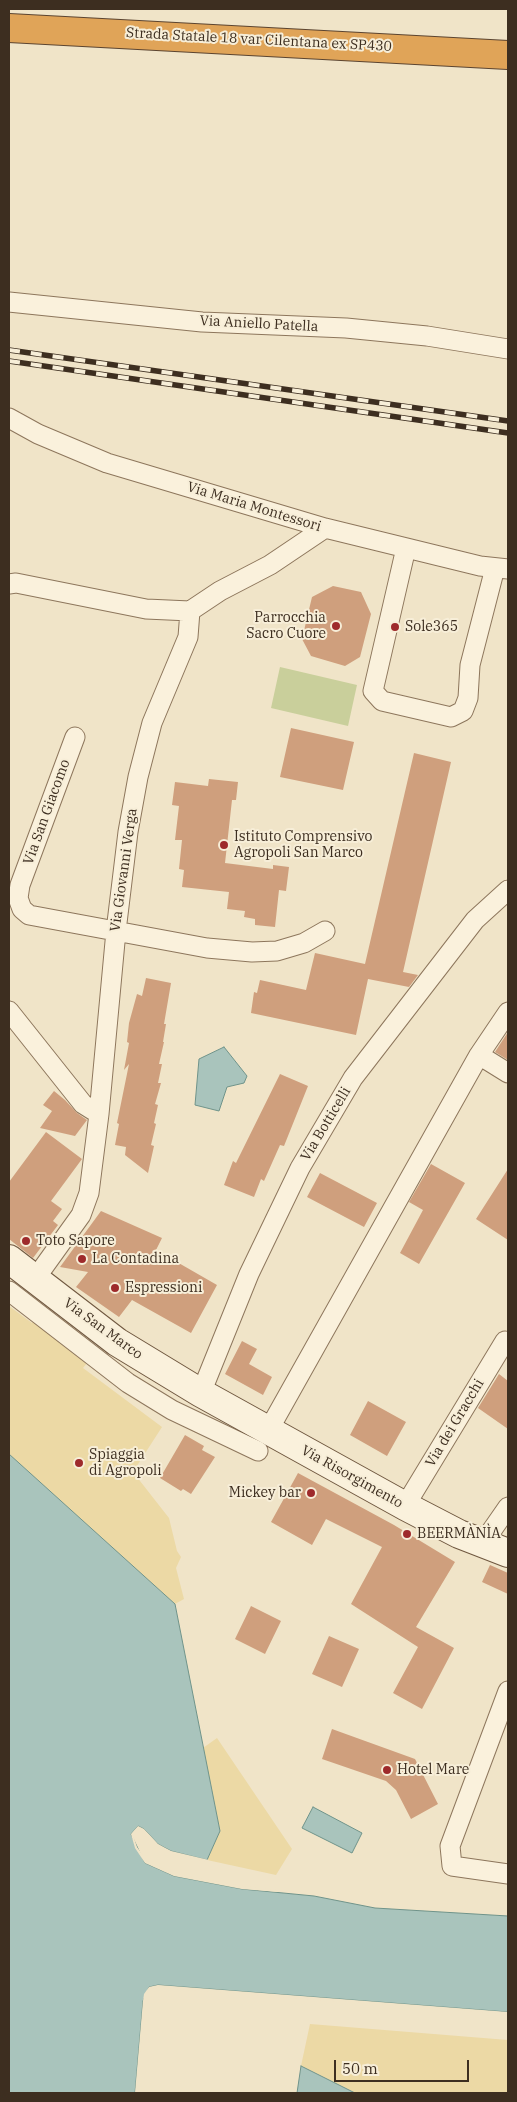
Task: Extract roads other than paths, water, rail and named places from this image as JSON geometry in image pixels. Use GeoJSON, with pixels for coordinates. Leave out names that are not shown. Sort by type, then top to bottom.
{"type":"FeatureCollection","features":[{"type":"Feature","properties":{"kind":"highway","name":"Strada Statale 18 var Cilentana ex SP430"},"geometry":{"type":"LineString","coordinates":[[9,28],[508,55]]}},
{"type":"Feature","properties":{"kind":"main road","name":"Via San Marco"},"geometry":{"type":"LineString","coordinates":[[9,1259],[117,1342],[201,1393]]}},
{"type":"Feature","properties":{"kind":"main road","name":"Via Risorgimento"},"geometry":{"type":"LineString","coordinates":[[201,1393],[263,1441],[405,1506],[459,1534],[508,1553]]}},
{"type":"Feature","properties":{"kind":"street","name":"Via Aniello Patella"},"geometry":{"type":"LineString","coordinates":[[9,302],[202,322],[346,328],[427,336],[508,349]]}},
{"type":"Feature","properties":{"kind":"street","name":"Via Maria Montessori"},"geometry":{"type":"LineString","coordinates":[[9,418],[38,434],[107,463],[325,528],[480,566],[502,568]]}},
{"type":"Feature","properties":{"kind":"street"},"geometry":{"type":"LineString","coordinates":[[9,584],[16,583],[146,608],[190,611],[220,591],[270,565],[325,528]]}},
{"type":"Feature","properties":{"kind":"street"},"geometry":{"type":"LineString","coordinates":[[406,548],[374,691],[382,701],[451,717],[463,711],[468,698],[470,665],[502,568]]}},
{"type":"Feature","properties":{"kind":"street","name":"Via Giovanni Verga"},"geometry":{"type":"LineString","coordinates":[[35,1279],[81,1214],[89,1193],[128,832],[138,777],[152,723],[188,637],[190,611]]}},
{"type":"Feature","properties":{"kind":"street","name":"Via San Giacomo"},"geometry":{"type":"LineString","coordinates":[[75,737],[20,885],[18,898],[22,909],[29,915],[116,931]]}},
{"type":"Feature","properties":{"kind":"street","name":"Via Botticelli"},"geometry":{"type":"LineString","coordinates":[[201,1393],[253,1265],[300,1168],[353,1078],[476,920],[508,890]]}},
{"type":"Feature","properties":{"kind":"street"},"geometry":{"type":"LineString","coordinates":[[116,931],[207,948],[252,952],[278,951],[304,943],[325,931]]}},
{"type":"Feature","properties":{"kind":"street"},"geometry":{"type":"LineString","coordinates":[[9,1011],[83,1104],[98,1114]]}},
{"type":"Feature","properties":{"kind":"street"},"geometry":{"type":"LineString","coordinates":[[9,1291],[128,1383],[172,1410],[263,1441],[479,1055],[508,1012]]}},
{"type":"Feature","properties":{"kind":"street"},"geometry":{"type":"LineString","coordinates":[[479,1055],[508,1073]]}},
{"type":"Feature","properties":{"kind":"street","name":"Via dei Gracchi"},"geometry":{"type":"LineString","coordinates":[[405,1506],[505,1341]]}},
{"type":"Feature","properties":{"kind":"street"},"geometry":{"type":"LineString","coordinates":[[483,1543],[508,1507]]}},
{"type":"Feature","properties":{"kind":"street"},"geometry":{"type":"LineString","coordinates":[[508,1691],[450,1846],[452,1866],[508,1874]]}},
{"type":"Feature","properties":{"kind":"water"},"geometry":{"type":"Polygon","coordinates":[[[224,1047],[247,1076],[244,1083],[227,1087],[219,1111],[195,1105],[199,1059],[224,1047]]]}},
{"type":"Feature","properties":{"kind":"water"},"geometry":{"type":"Polygon","coordinates":[[[9,1454],[175,1604],[220,1831],[207,1860],[171,1851],[158,1844],[144,1829],[138,1826],[131,1834],[145,1863],[174,1876],[242,1889],[314,1896],[375,1908],[508,1916],[508,2012],[158,1985],[149,1987],[143,2001],[135,2093],[9,2093],[9,1454]]]}},
{"type":"Feature","properties":{"kind":"water"},"geometry":{"type":"Polygon","coordinates":[[[313,1807],[362,1833],[352,1853],[302,1828],[313,1807]]]}},
{"type":"Feature","properties":{"kind":"water"},"geometry":{"type":"Polygon","coordinates":[[[301,2066],[355,2093],[297,2093],[301,2066]]]}},
{"type":"Feature","properties":{"kind":"railway"},"geometry":{"type":"LineString","coordinates":[[9,350],[508,421]]}},
{"type":"Feature","properties":{"kind":"railway"},"geometry":{"type":"LineString","coordinates":[[9,361],[508,433]]}},
{"type":"Feature","properties":{"kind":"place","name":"Parrocchia Sacro Cuore"},"geometry":{"type":"Point","coordinates":[336,626]}},
{"type":"Feature","properties":{"kind":"place","name":"Sole365"},"geometry":{"type":"Point","coordinates":[395,627]}},
{"type":"Feature","properties":{"kind":"place","name":"Istituto Comprensivo Agropoli San Marco"},"geometry":{"type":"Point","coordinates":[224,845]}},
{"type":"Feature","properties":{"kind":"place","name":"Toto Sapore"},"geometry":{"type":"Point","coordinates":[26,1241]}},
{"type":"Feature","properties":{"kind":"place","name":"La Contadina"},"geometry":{"type":"Point","coordinates":[82,1259]}},
{"type":"Feature","properties":{"kind":"place","name":"Espressioni"},"geometry":{"type":"Point","coordinates":[115,1288]}},
{"type":"Feature","properties":{"kind":"place","name":"Spiaggia di Agropoli"},"geometry":{"type":"Point","coordinates":[79,1463]}},
{"type":"Feature","properties":{"kind":"place","name":"Mickey bar"},"geometry":{"type":"Point","coordinates":[311,1493]}},
{"type":"Feature","properties":{"kind":"place","name":"BEERMÀNÌA"},"geometry":{"type":"Point","coordinates":[407,1534]}},
{"type":"Feature","properties":{"kind":"place","name":"Hotel Mare"},"geometry":{"type":"Point","coordinates":[387,1770]}}]}
